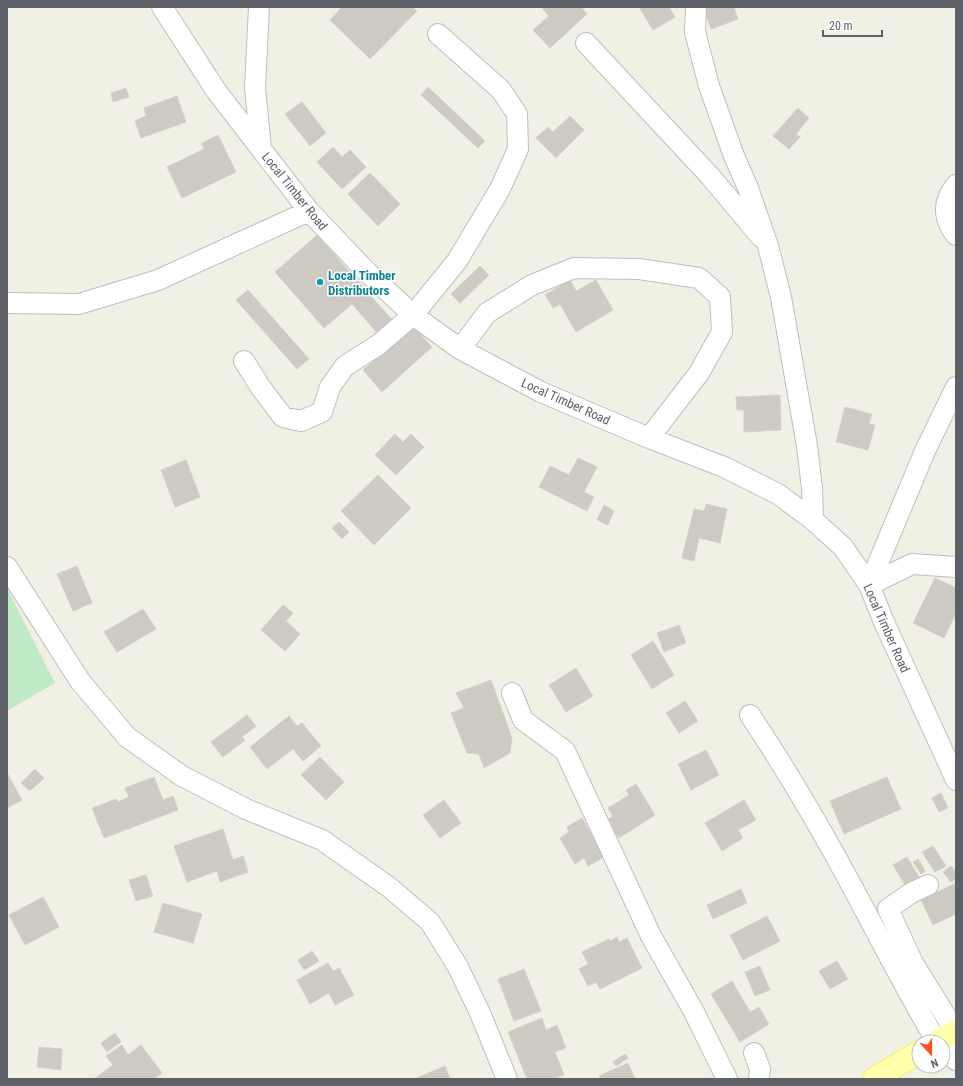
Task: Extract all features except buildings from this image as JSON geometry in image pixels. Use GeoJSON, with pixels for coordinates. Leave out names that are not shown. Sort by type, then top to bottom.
{"type":"FeatureCollection","features":[{"type":"Feature","properties":{"kind":"main road"},"geometry":{"type":"LineString","coordinates":[[874,1079],[911,1057]]}},
{"type":"Feature","properties":{"kind":"street","name":"Local Timber Road"},"geometry":{"type":"LineString","coordinates":[[162,7],[217,92],[309,211],[366,271],[413,315],[460,349],[541,392],[649,438],[724,467],[778,494],[813,520],[843,547],[869,585],[884,622],[956,780]]}},
{"type":"Feature","properties":{"kind":"street"},"geometry":{"type":"LineString","coordinates":[[259,7],[255,88],[261,149]]}},
{"type":"Feature","properties":{"kind":"street"},"geometry":{"type":"LineString","coordinates":[[696,7],[695,32],[709,86],[734,156],[748,188],[768,246],[781,297],[808,446],[813,520]]}},
{"type":"Feature","properties":{"kind":"street"},"geometry":{"type":"LineString","coordinates":[[244,361],[261,388],[283,417],[301,421],[322,412],[330,387],[345,366],[378,346],[413,315],[457,261],[500,189],[518,149],[517,114],[500,90],[438,34]]}},
{"type":"Feature","properties":{"kind":"street"},"geometry":{"type":"LineString","coordinates":[[586,43],[710,176],[768,246]]}},
{"type":"Feature","properties":{"kind":"street"},"geometry":{"type":"LineString","coordinates":[[956,185],[948,199],[946,216],[956,235]]}},
{"type":"Feature","properties":{"kind":"street"},"geometry":{"type":"LineString","coordinates":[[7,303],[79,304],[158,280],[309,211]]}},
{"type":"Feature","properties":{"kind":"street"},"geometry":{"type":"LineString","coordinates":[[460,349],[487,313],[532,285],[574,268],[639,269],[699,278],[720,297],[722,332],[699,373],[649,438]]}},
{"type":"Feature","properties":{"kind":"street"},"geometry":{"type":"LineString","coordinates":[[869,585],[925,451],[956,387]]}},
{"type":"Feature","properties":{"kind":"street"},"geometry":{"type":"LineString","coordinates":[[869,585],[912,564],[956,567]]}},
{"type":"Feature","properties":{"kind":"street"},"geometry":{"type":"LineString","coordinates":[[7,567],[80,681],[127,737],[182,776],[246,809],[322,840],[389,887],[430,922],[461,973],[480,1013],[507,1079]]}},
{"type":"Feature","properties":{"kind":"street"},"geometry":{"type":"LineString","coordinates":[[512,693],[523,720],[565,751],[651,936],[693,1010],[727,1079]]}},
{"type":"Feature","properties":{"kind":"street"},"geometry":{"type":"LineString","coordinates":[[750,715],[806,804],[848,878],[892,962],[941,1034]]}},
{"type":"Feature","properties":{"kind":"street"},"geometry":{"type":"LineString","coordinates":[[928,885],[911,893],[888,909],[914,963],[942,1034]]}},
{"type":"Feature","properties":{"kind":"street"},"geometry":{"type":"LineString","coordinates":[[951,1051],[956,1060]]}},
{"type":"Feature","properties":{"kind":"street"},"geometry":{"type":"LineString","coordinates":[[754,1053],[760,1069],[759,1079]]}},
{"type":"Feature","properties":{"kind":"green space"},"geometry":{"type":"Polygon","coordinates":[[[7,588],[55,683],[7,711],[7,588]]]}},
{"type":"Feature","properties":{"kind":"place","name":"Local Timber Distributors"},"geometry":{"type":"Point","coordinates":[320,282]}}]}
